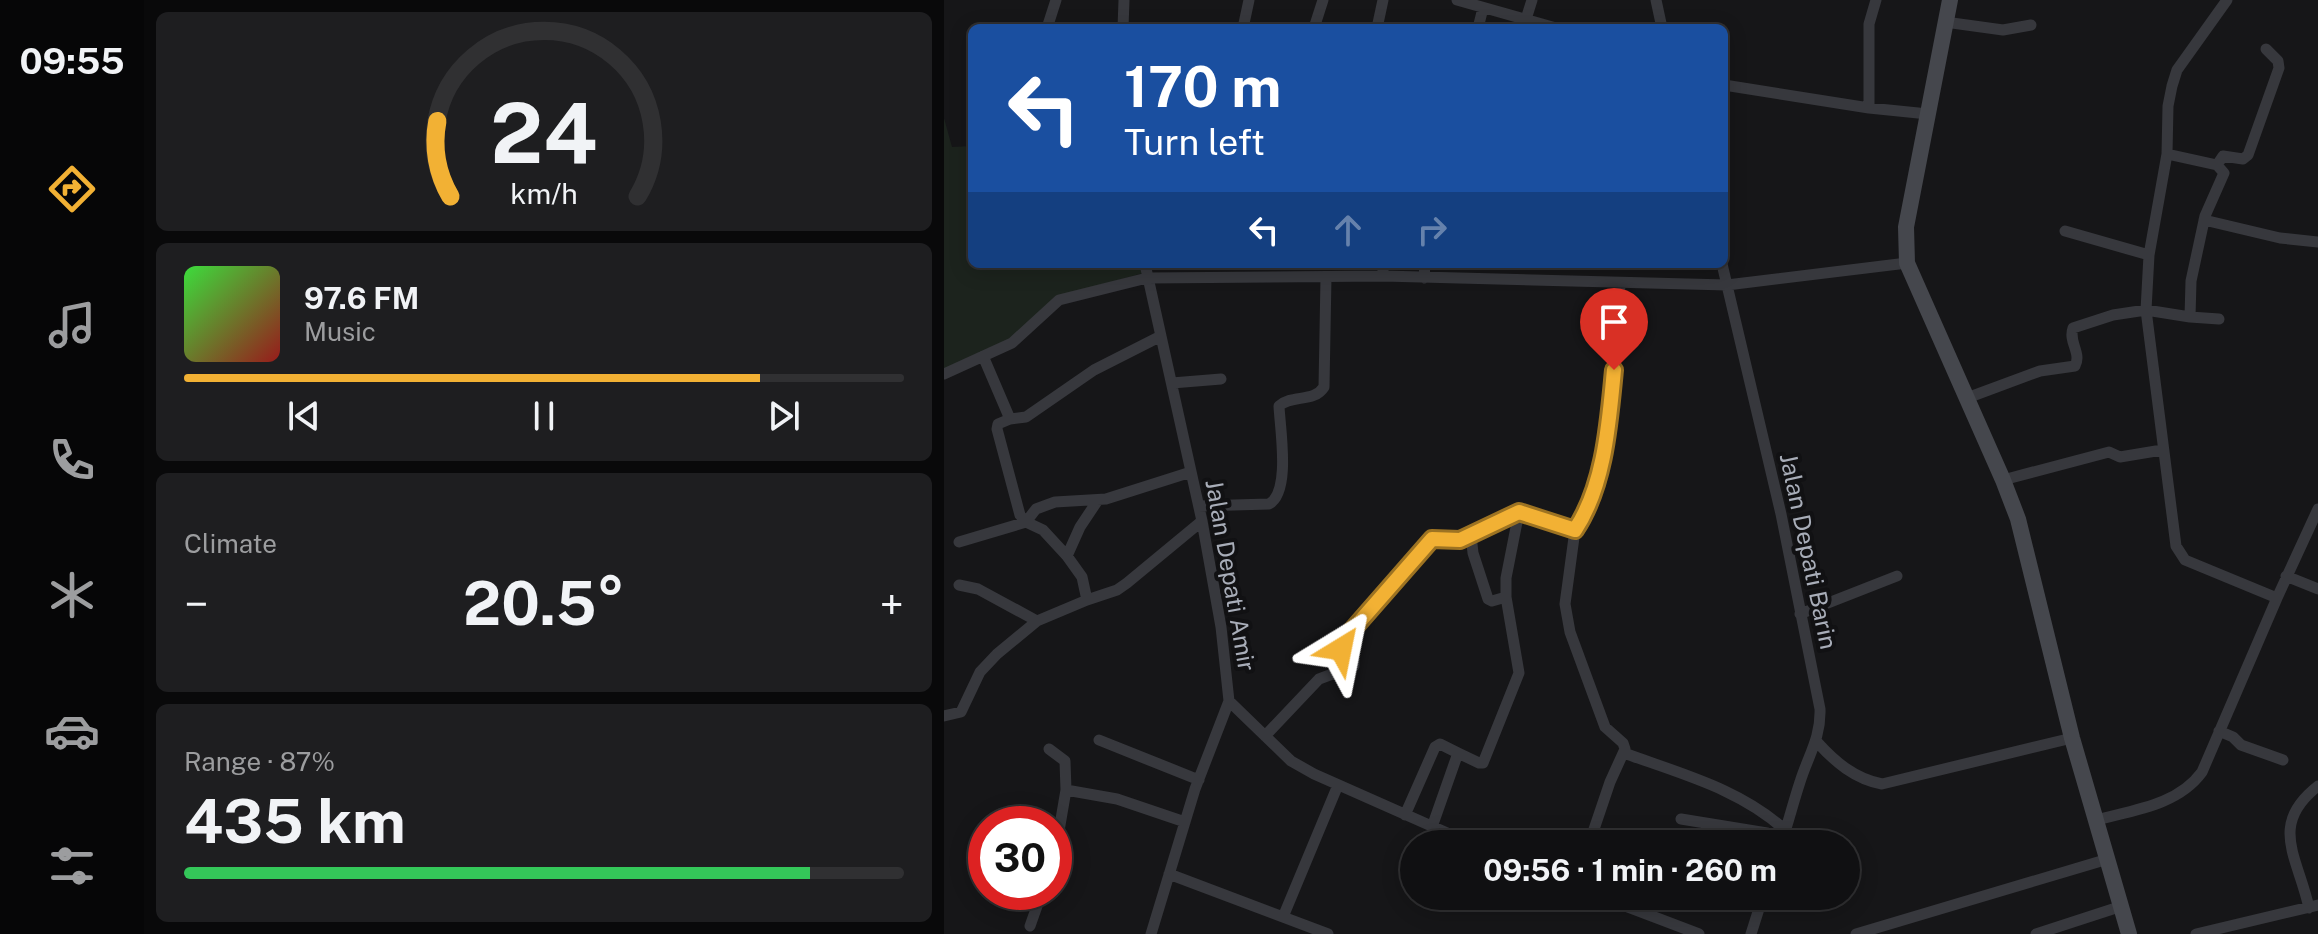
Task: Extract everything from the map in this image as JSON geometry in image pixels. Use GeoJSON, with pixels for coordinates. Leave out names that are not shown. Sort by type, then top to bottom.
{"type":"FeatureCollection","features":[{"type":"Feature","properties":{"kind":"main road"},"geometry":{"type":"LineString","coordinates":[[1950,0],[1906,227],[1907,263],[2018,519],[2072,738],[2129,934]]}},
{"type":"Feature","properties":{"kind":"street"},"geometry":{"type":"LineString","coordinates":[[1048,24],[1056,0]]}},
{"type":"Feature","properties":{"kind":"street"},"geometry":{"type":"LineString","coordinates":[[1123,24],[1124,0]]}},
{"type":"Feature","properties":{"kind":"street"},"geometry":{"type":"LineString","coordinates":[[1244,24],[1249,0]]}},
{"type":"Feature","properties":{"kind":"street"},"geometry":{"type":"LineString","coordinates":[[1315,24],[1323,0]]}},
{"type":"Feature","properties":{"kind":"street"},"geometry":{"type":"LineString","coordinates":[[1378,24],[1383,0]]}},
{"type":"Feature","properties":{"kind":"street"},"geometry":{"type":"LineString","coordinates":[[1457,0],[1543,24]]}},
{"type":"Feature","properties":{"kind":"street"},"geometry":{"type":"LineString","coordinates":[[1526,19],[1532,0]]}},
{"type":"Feature","properties":{"kind":"street"},"geometry":{"type":"LineString","coordinates":[[1656,0],[1661,24]]}},
{"type":"Feature","properties":{"kind":"street"},"geometry":{"type":"LineString","coordinates":[[1869,108],[1869,24],[1876,0]]}},
{"type":"Feature","properties":{"kind":"street"},"geometry":{"type":"LineString","coordinates":[[2227,0],[2177,70],[2168,106],[2167,154],[2149,255],[2146,310],[2174,540],[2181,556],[2191,563],[2277,598]]}},
{"type":"Feature","properties":{"kind":"street"},"geometry":{"type":"LineString","coordinates":[[1479,24],[1483,8]]}},
{"type":"Feature","properties":{"kind":"street"},"geometry":{"type":"LineString","coordinates":[[1945,22],[2003,30],[2031,25]]}},
{"type":"Feature","properties":{"kind":"street"},"geometry":{"type":"LineString","coordinates":[[2217,165],[2223,156],[2243,159],[2248,155],[2279,68],[2278,61],[2266,49]]}},
{"type":"Feature","properties":{"kind":"street"},"geometry":{"type":"LineString","coordinates":[[1728,86],[1928,114]]}},
{"type":"Feature","properties":{"kind":"street"},"geometry":{"type":"LineString","coordinates":[[2167,154],[2217,165],[2222,168],[2224,178],[2204,220],[2191,281],[2190,317]]}},
{"type":"Feature","properties":{"kind":"street"},"geometry":{"type":"LineString","coordinates":[[2204,220],[2280,238],[2318,242]]}},
{"type":"Feature","properties":{"kind":"street"},"geometry":{"type":"LineString","coordinates":[[2065,231],[2149,255]]}},
{"type":"Feature","properties":{"kind":"street"},"geometry":{"type":"LineString","coordinates":[[944,374],[1014,342],[1059,300],[1147,278],[1326,277],[1383,270],[1424,278],[1727,285],[1907,263]]}},
{"type":"Feature","properties":{"kind":"street","name":"Jalan Depati Amir"},"geometry":{"type":"LineString","coordinates":[[1146,268],[1202,521],[1221,627],[1229,701],[1199,780],[1151,934]]}},
{"type":"Feature","properties":{"kind":"street"},"geometry":{"type":"LineString","coordinates":[[1424,278],[1425,268]]}},
{"type":"Feature","properties":{"kind":"street","name":"Jalan Depati Barin"},"geometry":{"type":"LineString","coordinates":[[1723,268],[1781,514],[1820,709],[1821,726],[1817,742],[1800,780],[1784,830]]}},
{"type":"Feature","properties":{"kind":"street"},"geometry":{"type":"LineString","coordinates":[[1199,506],[1269,504],[1276,498],[1282,478],[1279,406],[1285,400],[1318,395],[1324,387],[1326,277]]}},
{"type":"Feature","properties":{"kind":"street"},"geometry":{"type":"LineString","coordinates":[[1594,830],[1610,782],[1624,753],[1623,743],[1608,732],[1602,720],[1570,632],[1565,604],[1575,530],[1583,518],[1598,473],[1609,415],[1620,283]]}},
{"type":"Feature","properties":{"kind":"street"},"geometry":{"type":"LineString","coordinates":[[1967,398],[2040,371],[2073,367],[2078,359],[2071,338],[2073,328],[2113,315],[2146,310],[2219,319]]}},
{"type":"Feature","properties":{"kind":"street"},"geometry":{"type":"LineString","coordinates":[[1087,600],[1082,577],[1067,556],[1040,528],[1026,522],[1020,515],[997,429],[1001,421],[1026,417],[1061,396],[1094,370],[1161,336]]}},
{"type":"Feature","properties":{"kind":"street"},"geometry":{"type":"LineString","coordinates":[[983,356],[1010,419]]}},
{"type":"Feature","properties":{"kind":"street"},"geometry":{"type":"LineString","coordinates":[[1172,383],[1221,379]]}},
{"type":"Feature","properties":{"kind":"street"},"geometry":{"type":"LineString","coordinates":[[2003,480],[2109,452],[2120,457],[2162,450]]}},
{"type":"Feature","properties":{"kind":"street"},"geometry":{"type":"LineString","coordinates":[[959,542],[1026,522],[1036,509],[1055,502],[1098,500],[1191,472]]}},
{"type":"Feature","properties":{"kind":"street"},"geometry":{"type":"LineString","coordinates":[[1067,556],[1080,527],[1098,500]]}},
{"type":"Feature","properties":{"kind":"street"},"geometry":{"type":"LineString","coordinates":[[2096,820],[2159,803],[2189,788],[2202,772],[2318,509]]}},
{"type":"Feature","properties":{"kind":"street"},"geometry":{"type":"LineString","coordinates":[[1265,736],[1319,679],[1354,666],[1354,659],[1340,648],[1340,644],[1432,539],[1457,541],[1519,512],[1575,530]]}},
{"type":"Feature","properties":{"kind":"street"},"geometry":{"type":"LineString","coordinates":[[1405,815],[1435,747],[1440,744],[1483,763],[1517,681],[1517,653],[1506,597],[1506,578],[1519,512]]}},
{"type":"Feature","properties":{"kind":"street"},"geometry":{"type":"LineString","coordinates":[[944,716],[961,712],[980,672],[1037,621],[1117,590],[1202,521]]}},
{"type":"Feature","properties":{"kind":"street"},"geometry":{"type":"LineString","coordinates":[[1471,535],[1473,553],[1488,599],[1492,601],[1506,597]]}},
{"type":"Feature","properties":{"kind":"street"},"geometry":{"type":"LineString","coordinates":[[1800,614],[1897,576]]}},
{"type":"Feature","properties":{"kind":"street"},"geometry":{"type":"LineString","coordinates":[[2286,576],[2318,589]]}},
{"type":"Feature","properties":{"kind":"street"},"geometry":{"type":"LineString","coordinates":[[959,585],[978,589],[1037,621]]}},
{"type":"Feature","properties":{"kind":"street"},"geometry":{"type":"LineString","coordinates":[[1229,701],[1291,761],[1439,830]]}},
{"type":"Feature","properties":{"kind":"street"},"geometry":{"type":"LineString","coordinates":[[2219,731],[2232,736],[2241,745],[2283,760]]}},
{"type":"Feature","properties":{"kind":"street"},"geometry":{"type":"LineString","coordinates":[[1817,742],[1834,761],[1859,777],[1882,784],[2072,738]]}},
{"type":"Feature","properties":{"kind":"street"},"geometry":{"type":"LineString","coordinates":[[1099,740],[1199,780]]}},
{"type":"Feature","properties":{"kind":"street"},"geometry":{"type":"LineString","coordinates":[[1049,749],[1065,761],[1063,806]]}},
{"type":"Feature","properties":{"kind":"street"},"geometry":{"type":"LineString","coordinates":[[1432,827],[1458,753]]}},
{"type":"Feature","properties":{"kind":"street"},"geometry":{"type":"LineString","coordinates":[[1624,753],[1708,783],[1765,811],[1778,830]]}},
{"type":"Feature","properties":{"kind":"street"},"geometry":{"type":"LineString","coordinates":[[1283,917],[1338,785]]}},
{"type":"Feature","properties":{"kind":"street"},"geometry":{"type":"LineString","coordinates":[[2196,934],[2313,906],[2288,832],[2297,806],[2318,786]]}},
{"type":"Feature","properties":{"kind":"street"},"geometry":{"type":"LineString","coordinates":[[1066,790],[1117,799],[1185,822]]}},
{"type":"Feature","properties":{"kind":"street"},"geometry":{"type":"LineString","coordinates":[[1681,819],[1749,830]]}},
{"type":"Feature","properties":{"kind":"street"},"geometry":{"type":"LineString","coordinates":[[1856,934],[2108,859]]}},
{"type":"Feature","properties":{"kind":"street"},"geometry":{"type":"LineString","coordinates":[[1169,874],[1328,934]]}},
{"type":"Feature","properties":{"kind":"street"},"geometry":{"type":"LineString","coordinates":[[2036,934],[2122,906]]}},
{"type":"Feature","properties":{"kind":"street"},"geometry":{"type":"LineString","coordinates":[[1030,926],[1036,910]]}},
{"type":"Feature","properties":{"kind":"street"},"geometry":{"type":"LineString","coordinates":[[1636,910],[1699,934]]}},
{"type":"Feature","properties":{"kind":"street"},"geometry":{"type":"LineString","coordinates":[[1751,934],[1759,910]]}},
{"type":"Feature","properties":{"kind":"shaded area"},"geometry":{"type":"Polygon","coordinates":[[[944,118],[952,147],[968,146],[968,268],[1146,268],[1147,272],[1063,299],[1012,343],[944,373],[944,118]]]}},
{"type":"Feature","properties":{"kind":"route"},"geometry":{"type":"LineString","coordinates":[[1341,649],[1341,643],[1432,539],[1460,540],[1519,512],[1575,530],[1583,518],[1598,473],[1614,370]]}}]}
